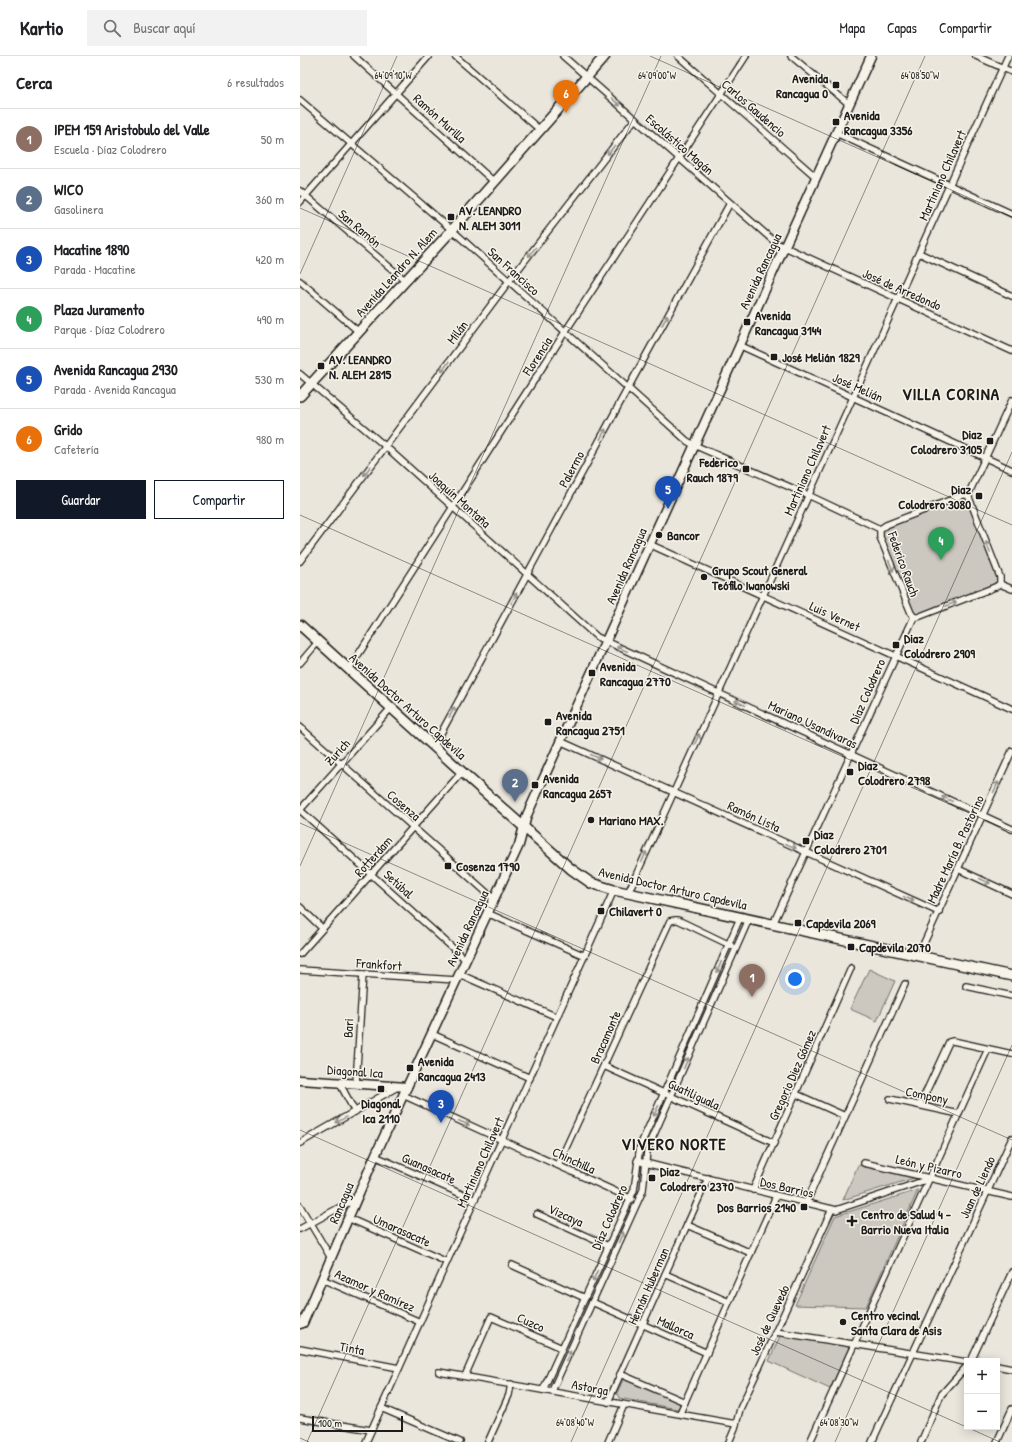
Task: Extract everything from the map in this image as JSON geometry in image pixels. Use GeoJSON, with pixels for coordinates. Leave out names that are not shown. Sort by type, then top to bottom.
{"type":"FeatureCollection","features":[{"type":"Feature","properties":{"kind":"main road","name":"Avenida Leandro N. Alem"},"geometry":{"type":"LineString","coordinates":[[300,396],[452,230],[539,129],[605,56]]}},
{"type":"Feature","properties":{"kind":"main road","name":"Avenida Rancagua"},"geometry":{"type":"LineString","coordinates":[[404,1086],[432,1034],[519,845],[523,827],[560,741],[871,56]]}},
{"type":"Feature","properties":{"kind":"main road","name":"Avenida Doctor Arturo Capdevila"},"geometry":{"type":"LineString","coordinates":[[300,625],[523,827],[585,880],[594,885],[1012,976]]}},
{"type":"Feature","properties":{"kind":"main road","name":"Diagonal Ica"},"geometry":{"type":"LineString","coordinates":[[300,1080],[404,1086]]}},
{"type":"Feature","properties":{"kind":"main road","name":"Rancagua"},"geometry":{"type":"LineString","coordinates":[[301,1325],[356,1198],[403,1095],[404,1086]]}},
{"type":"Feature","properties":{"kind":"street","name":"Ramón Murilla"},"geometry":{"type":"LineString","coordinates":[[354,56],[491,179],[495,180]]}},
{"type":"Feature","properties":{"kind":"street"},"geometry":{"type":"LineString","coordinates":[[300,202],[429,56]]}},
{"type":"Feature","properties":{"kind":"street"},"geometry":{"type":"LineString","coordinates":[[455,56],[539,129]]}},
{"type":"Feature","properties":{"kind":"street","name":"Escolástico Magán"},"geometry":{"type":"LineString","coordinates":[[563,56],[772,240],[784,247]]}},
{"type":"Feature","properties":{"kind":"street","name":"Carlos Gaudencio"},"geometry":{"type":"LineString","coordinates":[[678,56],[816,177]]}},
{"type":"Feature","properties":{"kind":"street","name":"Florencia"},"geometry":{"type":"LineString","coordinates":[[349,669],[565,332],[746,56]]}},
{"type":"Feature","properties":{"kind":"street"},"geometry":{"type":"LineString","coordinates":[[791,56],[848,104]]}},
{"type":"Feature","properties":{"kind":"street"},"geometry":{"type":"LineString","coordinates":[[976,56],[1012,72]]}},
{"type":"Feature","properties":{"kind":"street","name":"Martiniano Chilavert"},"geometry":{"type":"LineString","coordinates":[[628,893],[1008,56]]}},
{"type":"Feature","properties":{"kind":"street","name":"San Francisco"},"geometry":{"type":"LineString","coordinates":[[300,100],[452,230],[685,439],[694,445]]}},
{"type":"Feature","properties":{"kind":"street","name":"Milán"},"geometry":{"type":"LineString","coordinates":[[300,561],[509,281],[635,119]]}},
{"type":"Feature","properties":{"kind":"street"},"geometry":{"type":"LineString","coordinates":[[836,133],[1012,214]]}},
{"type":"Feature","properties":{"kind":"street","name":"San Ramón"},"geometry":{"type":"LineString","coordinates":[[300,191],[406,281]]}},
{"type":"Feature","properties":{"kind":"street","name":"Palermo"},"geometry":{"type":"LineString","coordinates":[[434,746],[730,202]]}},
{"type":"Feature","properties":{"kind":"street","name":"José de Arredondo"},"geometry":{"type":"LineString","coordinates":[[784,247],[1012,351]]}},
{"type":"Feature","properties":{"kind":"street"},"geometry":{"type":"LineString","coordinates":[[919,253],[1012,296]]}},
{"type":"Feature","properties":{"kind":"street"},"geometry":{"type":"LineString","coordinates":[[300,280],[359,332]]}},
{"type":"Feature","properties":{"kind":"street","name":"José Melián"},"geometry":{"type":"LineString","coordinates":[[739,346],[1012,470]]}},
{"type":"Feature","properties":{"kind":"street","name":"Joaquín Montaña"},"geometry":{"type":"LineString","coordinates":[[300,374],[385,446],[527,575],[597,637],[605,642]]}},
{"type":"Feature","properties":{"kind":"street"},"geometry":{"type":"LineString","coordinates":[[1000,584],[1000,577],[968,495],[1012,400]]}},
{"type":"Feature","properties":{"kind":"street","name":"Federico Rauch"},"geometry":{"type":"LineString","coordinates":[[694,445],[808,495],[880,529],[880,537],[914,617]]}},
{"type":"Feature","properties":{"kind":"street"},"geometry":{"type":"LineString","coordinates":[[880,529],[950,500],[968,495]]}},
{"type":"Feature","properties":{"kind":"street","name":"Luis Vernet"},"geometry":{"type":"LineString","coordinates":[[649,544],[1012,709]]}},
{"type":"Feature","properties":{"kind":"street"},"geometry":{"type":"LineString","coordinates":[[1000,584],[1012,589]]}},
{"type":"Feature","properties":{"kind":"street"},"geometry":{"type":"LineString","coordinates":[[914,617],[932,612],[1000,584]]}},
{"type":"Feature","properties":{"kind":"street","name":"Díaz Colodrero"},"geometry":{"type":"LineString","coordinates":[[774,924],[914,617]]}},
{"type":"Feature","properties":{"kind":"street"},"geometry":{"type":"LineString","coordinates":[[300,663],[318,642]]}},
{"type":"Feature","properties":{"kind":"street","name":"Mariano Usandivaras"},"geometry":{"type":"LineString","coordinates":[[605,642],[1012,829]]}},
{"type":"Feature","properties":{"kind":"street","name":"Zurich"},"geometry":{"type":"LineString","coordinates":[[300,810],[391,708]]}},
{"type":"Feature","properties":{"kind":"street","name":"Cosenza"},"geometry":{"type":"LineString","coordinates":[[300,727],[494,900]]}},
{"type":"Feature","properties":{"kind":"street","name":"Ramón Lista"},"geometry":{"type":"LineString","coordinates":[[560,741],[939,912]]}},
{"type":"Feature","properties":{"kind":"street","name":"Madre María B. Pastorino"},"geometry":{"type":"LineString","coordinates":[[918,956],[1012,751]]}},
{"type":"Feature","properties":{"kind":"street","name":"Rotterdam"},"geometry":{"type":"LineString","coordinates":[[300,954],[462,772]]}},
{"type":"Feature","properties":{"kind":"street","name":"Setúbal"},"geometry":{"type":"LineString","coordinates":[[300,810],[466,960]]}},
{"type":"Feature","properties":{"kind":"street"},"geometry":{"type":"LineString","coordinates":[[958,869],[1012,894]]}},
{"type":"Feature","properties":{"kind":"street","name":"Martiniano Chilavert"},"geometry":{"type":"LineString","coordinates":[[366,1442],[614,890]]}},
{"type":"Feature","properties":{"kind":"street"},"geometry":{"type":"LineString","coordinates":[[300,908],[322,928]]}},
{"type":"Feature","properties":{"kind":"street"},"geometry":{"type":"LineString","coordinates":[[488,913],[584,956]]}},
{"type":"Feature","properties":{"kind":"street","name":"Díaz Colodrero"},"geometry":{"type":"LineString","coordinates":[[543,1390],[630,1198],[635,1185],[640,1146],[740,918]]}},
{"type":"Feature","properties":{"kind":"street","name":"Díaz Colodrero"},"geometry":{"type":"LineString","coordinates":[[552,1391],[644,1185],[649,1146],[749,919]]}},
{"type":"Feature","properties":{"kind":"street","name":"Bracamonte"},"geometry":{"type":"LineString","coordinates":[[558,1165],[668,924],[672,920],[678,920],[729,944]]}},
{"type":"Feature","properties":{"kind":"street"},"geometry":{"type":"LineString","coordinates":[[729,944],[736,948]]}},
{"type":"Feature","properties":{"kind":"street","name":"Gregorio Diez Gómez"},"geometry":{"type":"LineString","coordinates":[[753,1190],[851,968]]}},
{"type":"Feature","properties":{"kind":"street","name":"Frankfort"},"geometry":{"type":"LineString","coordinates":[[300,970],[362,974],[458,977]]}},
{"type":"Feature","properties":{"kind":"street","name":"Bari"},"geometry":{"type":"LineString","coordinates":[[356,1083],[362,974]]}},
{"type":"Feature","properties":{"kind":"street"},"geometry":{"type":"LineString","coordinates":[[458,977],[557,1017]]}},
{"type":"Feature","properties":{"kind":"street"},"geometry":{"type":"LineString","coordinates":[[806,1203],[905,984]]}},
{"type":"Feature","properties":{"kind":"street"},"geometry":{"type":"LineString","coordinates":[[966,986],[1012,996]]}},
{"type":"Feature","properties":{"kind":"street"},"geometry":{"type":"LineString","coordinates":[[432,1034],[530,1078]]}},
{"type":"Feature","properties":{"kind":"street"},"geometry":{"type":"LineString","coordinates":[[920,1105],[949,1042],[953,1041],[1012,1054]]}},
{"type":"Feature","properties":{"kind":"street"},"geometry":{"type":"LineString","coordinates":[[810,1442],[988,1049]]}},
{"type":"Feature","properties":{"kind":"street","name":"Guatiliguala"},"geometry":{"type":"LineString","coordinates":[[604,1066],[774,1143]]}},
{"type":"Feature","properties":{"kind":"street"},"geometry":{"type":"LineString","coordinates":[[339,1082],[355,1112]]}},
{"type":"Feature","properties":{"kind":"street"},"geometry":{"type":"LineString","coordinates":[[300,1143],[404,1086]]}},
{"type":"Feature","properties":{"kind":"street"},"geometry":{"type":"LineString","coordinates":[[796,1094],[845,1116]]}},
{"type":"Feature","properties":{"kind":"street","name":"Chinchilla"},"geometry":{"type":"LineString","coordinates":[[403,1095],[637,1201]]}},
{"type":"Feature","properties":{"kind":"street","name":"Compony"},"geometry":{"type":"LineString","coordinates":[[890,1099],[958,1114]]}},
{"type":"Feature","properties":{"kind":"street","name":"Juan de Liendo"},"geometry":{"type":"LineString","coordinates":[[872,1442],[1012,1138]]}},
{"type":"Feature","properties":{"kind":"street","name":"Guanasacate"},"geometry":{"type":"LineString","coordinates":[[375,1156],[475,1200]]}},
{"type":"Feature","properties":{"kind":"street","name":"Dos Barrios"},"geometry":{"type":"LineString","coordinates":[[638,1161],[832,1209],[839,1209],[929,1178]]}},
{"type":"Feature","properties":{"kind":"street","name":"León y Pizarro"},"geometry":{"type":"LineString","coordinates":[[864,1162],[1012,1197]]}},
{"type":"Feature","properties":{"kind":"street","name":"Hernán Huberman"},"geometry":{"type":"LineString","coordinates":[[608,1402],[708,1178]]}},
{"type":"Feature","properties":{"kind":"street"},"geometry":{"type":"LineString","coordinates":[[680,1413],[776,1196]]}},
{"type":"Feature","properties":{"kind":"street"},"geometry":{"type":"LineString","coordinates":[[300,1229],[356,1198]]}},
{"type":"Feature","properties":{"kind":"street"},"geometry":{"type":"LineString","coordinates":[[300,1206],[331,1258]]}},
{"type":"Feature","properties":{"kind":"street","name":"José de Quevedo"},"geometry":{"type":"LineString","coordinates":[[729,1442],[740,1409],[832,1209]]}},
{"type":"Feature","properties":{"kind":"street","name":"Vizcaya"},"geometry":{"type":"LineString","coordinates":[[537,1214],[608,1246]]}},
{"type":"Feature","properties":{"kind":"street","name":"Umarasacate"},"geometry":{"type":"LineString","coordinates":[[348,1218],[447,1262]]}},
{"type":"Feature","properties":{"kind":"street"},"geometry":{"type":"LineString","coordinates":[[687,1225],[750,1253]]}},
{"type":"Feature","properties":{"kind":"street"},"geometry":{"type":"LineString","coordinates":[[512,1266],[585,1298]]}},
{"type":"Feature","properties":{"kind":"street"},"geometry":{"type":"LineString","coordinates":[[972,1358],[1012,1272]]}},
{"type":"Feature","properties":{"kind":"street"},"geometry":{"type":"LineString","coordinates":[[665,1274],[729,1302]]}},
{"type":"Feature","properties":{"kind":"street","name":"Azamor y Ramírez"},"geometry":{"type":"LineString","coordinates":[[322,1279],[420,1322]]}},
{"type":"Feature","properties":{"kind":"street","name":"Mallorca"},"geometry":{"type":"LineString","coordinates":[[592,1302],[707,1353]]}},
{"type":"Feature","properties":{"kind":"street","name":"Cuzco"},"geometry":{"type":"LineString","coordinates":[[465,1376],[491,1317],[562,1348]]}},
{"type":"Feature","properties":{"kind":"street"},"geometry":{"type":"LineString","coordinates":[[776,1332],[964,1362]]}},
{"type":"Feature","properties":{"kind":"street","name":"Tinta"},"geometry":{"type":"LineString","coordinates":[[300,1349],[400,1368]]}},
{"type":"Feature","properties":{"kind":"street"},"geometry":{"type":"LineString","coordinates":[[1000,1367],[1012,1369]]}},
{"type":"Feature","properties":{"kind":"street"},"geometry":{"type":"LineString","coordinates":[[921,1442],[942,1395],[964,1369]]}},
{"type":"Feature","properties":{"kind":"street","name":"Astorga"},"geometry":{"type":"LineString","coordinates":[[439,1372],[736,1424]]}},
{"type":"Feature","properties":{"kind":"street"},"geometry":{"type":"LineString","coordinates":[[620,1374],[685,1402]]}},
{"type":"Feature","properties":{"kind":"street"},"geometry":{"type":"LineString","coordinates":[[488,1442],[509,1395],[511,1384]]}},
{"type":"Feature","properties":{"kind":"street"},"geometry":{"type":"LineString","coordinates":[[608,1442],[624,1405]]}},
{"type":"Feature","properties":{"kind":"street"},"geometry":{"type":"LineString","coordinates":[[381,1408],[460,1442]]}},
{"type":"Feature","properties":{"kind":"street"},"geometry":{"type":"LineString","coordinates":[[997,1442],[1012,1409]]}},
{"type":"Feature","properties":{"kind":"street"},"geometry":{"type":"LineString","coordinates":[[300,1418],[371,1430]]}},
{"type":"Feature","properties":{"kind":"shaded area"},"geometry":{"type":"Polygon","coordinates":[[[968,495],[1000,584],[918,617],[911,613],[880,529],[968,495]]]}},
{"type":"Feature","properties":{"kind":"shaded area"},"geometry":{"type":"Polygon","coordinates":[[[869,969],[895,981],[877,1021],[850,1009],[869,969]]]}},
{"type":"Feature","properties":{"kind":"shaded area"},"geometry":{"type":"Polygon","coordinates":[[[858,1165],[914,1178],[843,1200],[858,1165]]]}},
{"type":"Feature","properties":{"kind":"shaded area"},"geometry":{"type":"Polygon","coordinates":[[[918,1190],[866,1307],[795,1305],[835,1216],[918,1190]]]}},
{"type":"Feature","properties":{"kind":"shaded area"},"geometry":{"type":"Polygon","coordinates":[[[781,1334],[850,1345],[830,1389],[769,1361],[781,1334]]]}},
{"type":"Feature","properties":{"kind":"shaded area"},"geometry":{"type":"Polygon","coordinates":[[[625,1379],[679,1402],[680,1406],[677,1409],[619,1398],[617,1393],[623,1380],[625,1379]]]}},
{"type":"Feature","properties":{"kind":"place","name":"Avenida Rancagua 0"},"geometry":{"type":"Point","coordinates":[836,85]}},
{"type":"Feature","properties":{"kind":"place","name":"Grido"},"geometry":{"type":"Point","coordinates":[566,113]}},
{"type":"Feature","properties":{"kind":"place","name":"Avenida Rancagua 3356"},"geometry":{"type":"Point","coordinates":[836,122]}},
{"type":"Feature","properties":{"kind":"place","name":"AV. LEANDRO N. ALEM 3011"},"geometry":{"type":"Point","coordinates":[451,217]}},
{"type":"Feature","properties":{"kind":"place","name":"Avenida Rancagua 3144"},"geometry":{"type":"Point","coordinates":[747,322]}},
{"type":"Feature","properties":{"kind":"place","name":"José Melián 1829"},"geometry":{"type":"Point","coordinates":[774,357]}},
{"type":"Feature","properties":{"kind":"place","name":"AV. LEANDRO N. ALEM 2815"},"geometry":{"type":"Point","coordinates":[321,366]}},
{"type":"Feature","properties":{"kind":"place","name":"Diaz Colodrero 3105"},"geometry":{"type":"Point","coordinates":[990,441]}},
{"type":"Feature","properties":{"kind":"place","name":"Federico Rauch 1879"},"geometry":{"type":"Point","coordinates":[746,469]}},
{"type":"Feature","properties":{"kind":"place","name":"Diaz Colodrero 3080"},"geometry":{"type":"Point","coordinates":[979,496]}},
{"type":"Feature","properties":{"kind":"place","name":"Avenida Rancagua 2930"},"geometry":{"type":"Point","coordinates":[668,509]}},
{"type":"Feature","properties":{"kind":"place","name":"Bancor"},"geometry":{"type":"Point","coordinates":[659,535]}},
{"type":"Feature","properties":{"kind":"place","name":"Plaza Juramento"},"geometry":{"type":"Point","coordinates":[941,560]}},
{"type":"Feature","properties":{"kind":"place","name":"Grupo Scout General Teófilo Iwanowski"},"geometry":{"type":"Point","coordinates":[704,577]}},
{"type":"Feature","properties":{"kind":"place","name":"Diaz Colodrero 2909"},"geometry":{"type":"Point","coordinates":[896,645]}},
{"type":"Feature","properties":{"kind":"place","name":"Avenida Rancagua 2770"},"geometry":{"type":"Point","coordinates":[592,673]}},
{"type":"Feature","properties":{"kind":"place","name":"Avenida Rancagua 2751"},"geometry":{"type":"Point","coordinates":[548,722]}},
{"type":"Feature","properties":{"kind":"place","name":"Diaz Colodrero 2798"},"geometry":{"type":"Point","coordinates":[850,772]}},
{"type":"Feature","properties":{"kind":"place","name":"Avenida Rancagua 2657"},"geometry":{"type":"Point","coordinates":[535,785]}},
{"type":"Feature","properties":{"kind":"place","name":"WICO"},"geometry":{"type":"Point","coordinates":[515,802]}},
{"type":"Feature","properties":{"kind":"place","name":"Mariano MAX."},"geometry":{"type":"Point","coordinates":[591,820]}},
{"type":"Feature","properties":{"kind":"place","name":"Diaz Colodrero 2701"},"geometry":{"type":"Point","coordinates":[806,841]}},
{"type":"Feature","properties":{"kind":"place","name":"Cosenza 1790"},"geometry":{"type":"Point","coordinates":[448,866]}},
{"type":"Feature","properties":{"kind":"place","name":"Chilavert 0"},"geometry":{"type":"Point","coordinates":[601,911]}},
{"type":"Feature","properties":{"kind":"place","name":"Capdevila 2069"},"geometry":{"type":"Point","coordinates":[798,923]}},
{"type":"Feature","properties":{"kind":"place","name":"Capdevila 2070"},"geometry":{"type":"Point","coordinates":[851,947]}},
{"type":"Feature","properties":{"kind":"place","name":"IPEM 159 Aristobulo del Valle"},"geometry":{"type":"Point","coordinates":[752,997]}},
{"type":"Feature","properties":{"kind":"place","name":"Avenida Rancagua 2413"},"geometry":{"type":"Point","coordinates":[410,1068]}},
{"type":"Feature","properties":{"kind":"place","name":"Diagonal Ica 2110"},"geometry":{"type":"Point","coordinates":[381,1089]}},
{"type":"Feature","properties":{"kind":"place","name":"Macatine 1890"},"geometry":{"type":"Point","coordinates":[441,1123]}},
{"type":"Feature","properties":{"kind":"place","name":"Diaz Colodrero 2370"},"geometry":{"type":"Point","coordinates":[652,1178]}},
{"type":"Feature","properties":{"kind":"place","name":"Dos Barrios 2140"},"geometry":{"type":"Point","coordinates":[804,1207]}},
{"type":"Feature","properties":{"kind":"place","name":"Centro de Salud 4 - Barrio Nueva Italia"},"geometry":{"type":"Point","coordinates":[852,1221]}},
{"type":"Feature","properties":{"kind":"place","name":"Centro vecinal Santa Clara de Asis"},"geometry":{"type":"Point","coordinates":[843,1322]}},
{"type":"Feature","properties":{"kind":"district","name":"VILLA CORINA"},"geometry":{"type":"Point","coordinates":[951,393]}},
{"type":"Feature","properties":{"kind":"district","name":"VIVERO NORTE"},"geometry":{"type":"Point","coordinates":[674,1143]}}]}
